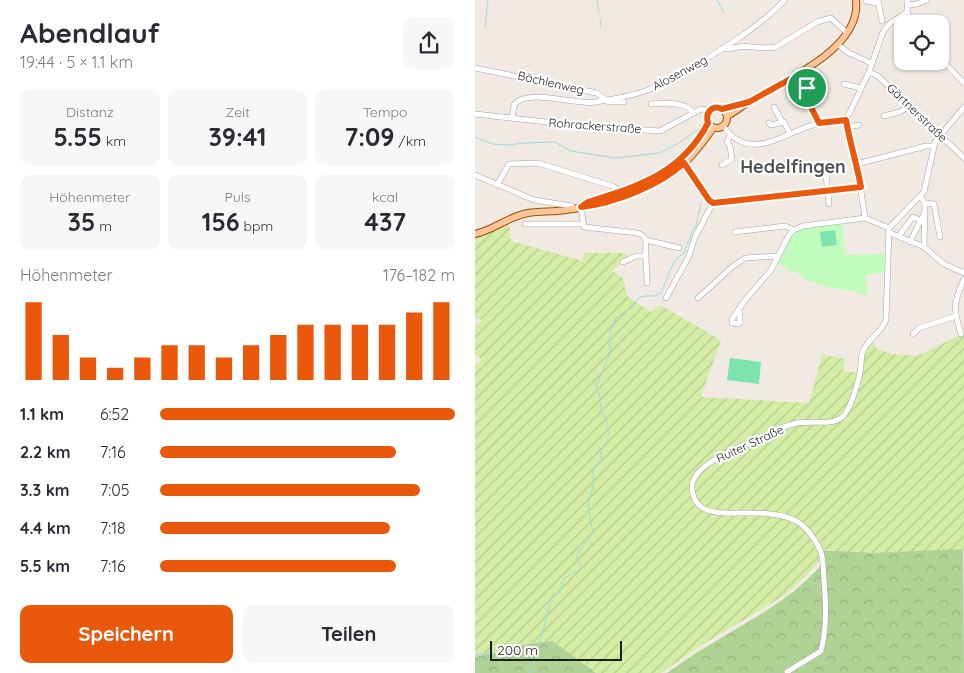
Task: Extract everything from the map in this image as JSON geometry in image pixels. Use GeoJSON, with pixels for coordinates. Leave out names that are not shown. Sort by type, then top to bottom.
{"type":"FeatureCollection","features":[{"type":"Feature","properties":{"kind":"main road"},"geometry":{"type":"LineString","coordinates":[[711,125],[723,125],[727,116],[803,72],[822,58],[847,33],[856,15],[855,0]]}},
{"type":"Feature","properties":{"kind":"main road"},"geometry":{"type":"LineString","coordinates":[[711,125],[707,118],[709,110],[716,107],[722,109],[749,102]]}},
{"type":"Feature","properties":{"kind":"main road"},"geometry":{"type":"LineString","coordinates":[[722,109],[727,116]]}},
{"type":"Feature","properties":{"kind":"main road"},"geometry":{"type":"LineString","coordinates":[[475,234],[492,229],[527,213],[578,208],[588,202],[620,195],[659,176],[683,161],[711,125]]}},
{"type":"Feature","properties":{"kind":"street","name":"Alosenweg"},"geometry":{"type":"LineString","coordinates":[[511,118],[516,101],[525,98],[592,103],[649,90],[723,48],[785,0]]}},
{"type":"Feature","properties":{"kind":"street"},"geometry":{"type":"LineString","coordinates":[[908,15],[908,2],[917,4],[927,0]]}},
{"type":"Feature","properties":{"kind":"street"},"geometry":{"type":"LineString","coordinates":[[866,1],[877,2],[882,21]]}},
{"type":"Feature","properties":{"kind":"street"},"geometry":{"type":"LineString","coordinates":[[865,218],[857,164],[846,120],[869,72],[883,32],[889,24],[907,12]]}},
{"type":"Feature","properties":{"kind":"street"},"geometry":{"type":"LineString","coordinates":[[723,48],[727,50],[743,46],[776,47],[817,22],[831,18],[847,33]]}},
{"type":"Feature","properties":{"kind":"street"},"geometry":{"type":"LineString","coordinates":[[841,47],[849,53],[871,63]]}},
{"type":"Feature","properties":{"kind":"street"},"geometry":{"type":"LineString","coordinates":[[949,67],[964,83]]}},
{"type":"Feature","properties":{"kind":"street","name":"Bächlenweg"},"geometry":{"type":"LineString","coordinates":[[475,68],[597,93],[608,102],[624,102]]}},
{"type":"Feature","properties":{"kind":"street"},"geometry":{"type":"LineString","coordinates":[[803,72],[811,107],[819,123]]}},
{"type":"Feature","properties":{"kind":"street","name":"Gärtnerstraße"},"geometry":{"type":"LineString","coordinates":[[869,72],[878,76],[964,158]]}},
{"type":"Feature","properties":{"kind":"street"},"geometry":{"type":"LineString","coordinates":[[844,84],[861,88]]}},
{"type":"Feature","properties":{"kind":"street"},"geometry":{"type":"LineString","coordinates":[[651,104],[667,103],[689,107],[694,113]]}},
{"type":"Feature","properties":{"kind":"street"},"geometry":{"type":"LineString","coordinates":[[884,116],[900,112],[909,106]]}},
{"type":"Feature","properties":{"kind":"street"},"geometry":{"type":"LineString","coordinates":[[888,230],[920,196],[925,188],[934,146],[940,135],[964,107]]}},
{"type":"Feature","properties":{"kind":"street"},"geometry":{"type":"LineString","coordinates":[[774,108],[790,134]]}},
{"type":"Feature","properties":{"kind":"street","name":"Rohrackerstraße"},"geometry":{"type":"LineString","coordinates":[[475,114],[583,126],[660,131],[703,109],[709,110]]}},
{"type":"Feature","properties":{"kind":"street"},"geometry":{"type":"LineString","coordinates":[[723,125],[730,136],[741,142],[762,144],[819,123],[846,120]]}},
{"type":"Feature","properties":{"kind":"street"},"geometry":{"type":"LineString","coordinates":[[769,123],[774,125],[782,122]]}},
{"type":"Feature","properties":{"kind":"street"},"geometry":{"type":"LineString","coordinates":[[847,127],[859,125]]}},
{"type":"Feature","properties":{"kind":"street"},"geometry":{"type":"LineString","coordinates":[[722,165],[732,158],[730,146],[727,142],[730,136]]}},
{"type":"Feature","properties":{"kind":"street"},"geometry":{"type":"LineString","coordinates":[[857,164],[927,146],[934,146]]}},
{"type":"Feature","properties":{"kind":"street"},"geometry":{"type":"LineString","coordinates":[[683,161],[709,200],[713,203],[861,187]]}},
{"type":"Feature","properties":{"kind":"street"},"geometry":{"type":"LineString","coordinates":[[497,185],[509,164],[538,164],[612,186],[616,188],[620,195]]}},
{"type":"Feature","properties":{"kind":"street"},"geometry":{"type":"LineString","coordinates":[[475,175],[534,200],[578,208],[583,224],[587,228],[637,233],[646,240],[679,248]]}},
{"type":"Feature","properties":{"kind":"street"},"geometry":{"type":"LineString","coordinates":[[826,175],[829,204]]}},
{"type":"Feature","properties":{"kind":"street"},"geometry":{"type":"LineString","coordinates":[[920,196],[925,203],[924,247]]}},
{"type":"Feature","properties":{"kind":"street"},"geometry":{"type":"LineString","coordinates":[[666,298],[687,260],[695,237],[713,203]]}},
{"type":"Feature","properties":{"kind":"street"},"geometry":{"type":"LineString","coordinates":[[925,203],[935,204],[940,236]]}},
{"type":"Feature","properties":{"kind":"street"},"geometry":{"type":"LineString","coordinates":[[910,242],[920,220],[925,214]]}},
{"type":"Feature","properties":{"kind":"street"},"geometry":{"type":"LineString","coordinates":[[899,236],[913,217],[920,220]]}},
{"type":"Feature","properties":{"kind":"street"},"geometry":{"type":"LineString","coordinates":[[739,310],[771,270],[785,240],[794,230],[803,226],[865,218],[910,242],[924,247],[944,264],[964,273]]}},
{"type":"Feature","properties":{"kind":"street"},"geometry":{"type":"LineString","coordinates":[[525,224],[583,224]]}},
{"type":"Feature","properties":{"kind":"street"},"geometry":{"type":"LineString","coordinates":[[735,232],[785,226],[794,230]]}},
{"type":"Feature","properties":{"kind":"street","name":"Ruiter Straße"},"geometry":{"type":"LineString","coordinates":[[787,672],[821,652],[826,613],[821,551],[804,526],[795,520],[771,514],[718,514],[705,510],[694,497],[693,482],[705,467],[721,456],[777,430],[796,423],[831,421],[843,417],[847,412],[860,374],[862,354],[865,346],[884,325],[886,320],[888,230]]}},
{"type":"Feature","properties":{"kind":"street"},"geometry":{"type":"LineString","coordinates":[[646,240],[647,283]]}},
{"type":"Feature","properties":{"kind":"street"},"geometry":{"type":"LineString","coordinates":[[623,262],[636,256],[645,256]]}},
{"type":"Feature","properties":{"kind":"street"},"geometry":{"type":"LineString","coordinates":[[698,298],[732,267],[745,258],[778,256]]}},
{"type":"Feature","properties":{"kind":"street"},"geometry":{"type":"LineString","coordinates":[[961,334],[956,316],[955,300],[964,279]]}},
{"type":"Feature","properties":{"kind":"street"},"geometry":{"type":"LineString","coordinates":[[913,334],[919,328],[956,316]]}},
{"type":"Feature","properties":{"kind":"green space"},"geometry":{"type":"Polygon","coordinates":[[[842,221],[845,255],[885,254],[884,273],[865,274],[868,297],[854,291],[828,287],[807,280],[776,261],[794,230],[842,221]]]}},
{"type":"Feature","properties":{"kind":"green space"},"geometry":{"type":"Polygon","coordinates":[[[509,224],[511,241],[583,261],[584,253],[625,253],[628,260],[612,271],[623,278],[627,296],[651,312],[660,305],[721,340],[701,397],[809,403],[822,355],[845,359],[843,371],[860,373],[862,354],[871,338],[877,349],[893,354],[917,356],[960,335],[964,335],[964,549],[874,553],[818,550],[820,560],[785,595],[702,645],[661,673],[597,673],[552,641],[522,645],[475,657],[475,365],[482,360],[475,354],[475,326],[483,320],[475,318],[475,236],[509,224]]]}},
{"type":"Feature","properties":{"kind":"green space"},"geometry":{"type":"Polygon","coordinates":[[[835,230],[837,245],[822,247],[820,232],[835,230]]]}},
{"type":"Feature","properties":{"kind":"green space"},"geometry":{"type":"Polygon","coordinates":[[[730,358],[761,362],[759,384],[727,380],[730,358]]]}},
{"type":"Feature","properties":{"kind":"green space"},"geometry":{"type":"Polygon","coordinates":[[[963,549],[964,673],[667,673],[796,590],[822,564],[821,551],[963,549]]]}},
{"type":"Feature","properties":{"kind":"green space"},"geometry":{"type":"Polygon","coordinates":[[[552,640],[596,673],[475,673],[475,657],[522,645],[552,640]]]}},
{"type":"Feature","properties":{"kind":"waterway"},"geometry":{"type":"LineString","coordinates":[[485,28],[488,0]]}},
{"type":"Feature","properties":{"kind":"waterway"},"geometry":{"type":"LineString","coordinates":[[597,0],[599,12]]}},
{"type":"Feature","properties":{"kind":"waterway"},"geometry":{"type":"LineString","coordinates":[[717,0],[724,13]]}},
{"type":"Feature","properties":{"kind":"waterway"},"geometry":{"type":"LineString","coordinates":[[600,20],[601,27]]}},
{"type":"Feature","properties":{"kind":"waterway"},"geometry":{"type":"LineString","coordinates":[[475,137],[493,144],[507,145],[555,142],[571,151],[615,158],[659,153],[677,144],[699,129]]}},
{"type":"Feature","properties":{"kind":"waterway"},"geometry":{"type":"LineString","coordinates":[[529,673],[537,654],[552,596],[560,592],[563,579],[581,569],[576,555],[593,533],[588,506],[593,485],[593,468],[602,461],[600,450],[608,441],[608,424],[601,412],[600,397],[596,386],[610,353],[610,332],[616,318],[632,307],[638,298],[661,293],[670,270],[677,258],[684,253],[696,226],[701,203]]}},
{"type":"Feature","properties":{"kind":"waterway"},"geometry":{"type":"LineString","coordinates":[[475,656],[514,645]]}},
{"type":"Feature","properties":{"kind":"district","name":"Hedelfingen"},"geometry":{"type":"Point","coordinates":[793,167]}},
{"type":"Feature","properties":{"kind":"route"},"geometry":{"type":"LineString","coordinates":[[803,72],[807,88],[811,107],[819,123],[846,120],[861,187],[713,203],[684,163],[668,176],[651,185],[620,197],[581,207],[588,202],[639,185],[671,168],[699,140],[708,123],[708,112],[712,108],[722,109],[749,102],[803,72]]}}]}
